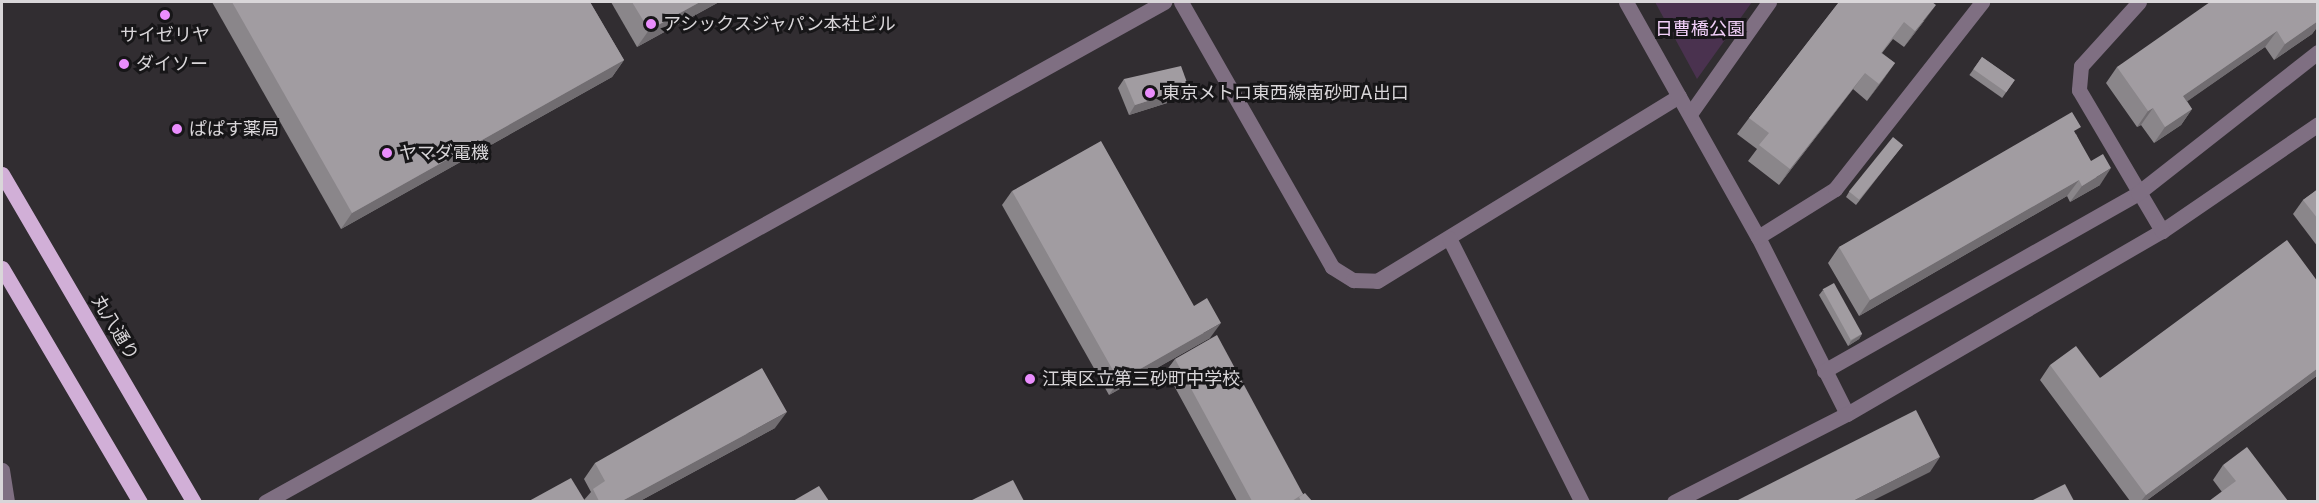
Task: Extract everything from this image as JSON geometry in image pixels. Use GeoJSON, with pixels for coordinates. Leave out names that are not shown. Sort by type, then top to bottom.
{"type":"FeatureCollection","features":[{"type":"Feature","properties":{"kind":"main road","name":"丸八通り"},"geometry":{"type":"LineString","coordinates":[[2,174],[194,501]]}},
{"type":"Feature","properties":{"kind":"main road"},"geometry":{"type":"LineString","coordinates":[[2,268],[140,501]]}},
{"type":"Feature","properties":{"kind":"street"},"geometry":{"type":"LineString","coordinates":[[265,501],[1164,2]]}},
{"type":"Feature","properties":{"kind":"street"},"geometry":{"type":"LineString","coordinates":[[1181,2],[1332,267],[1353,280],[1377,281],[1679,96]]}},
{"type":"Feature","properties":{"kind":"street"},"geometry":{"type":"LineString","coordinates":[[1626,2],[1758,237],[1847,414]]}},
{"type":"Feature","properties":{"kind":"street"},"geometry":{"type":"LineString","coordinates":[[1690,114],[1769,2]]}},
{"type":"Feature","properties":{"kind":"street"},"geometry":{"type":"LineString","coordinates":[[1758,237],[1835,189],[1982,2]]}},
{"type":"Feature","properties":{"kind":"street"},"geometry":{"type":"LineString","coordinates":[[2139,2],[2081,66],[2079,90],[2162,231]]}},
{"type":"Feature","properties":{"kind":"street"},"geometry":{"type":"LineString","coordinates":[[1824,371],[2138,193],[2318,52]]}},
{"type":"Feature","properties":{"kind":"street"},"geometry":{"type":"LineString","coordinates":[[1674,501],[1847,414],[2162,231],[2318,124]]}},
{"type":"Feature","properties":{"kind":"street"},"geometry":{"type":"LineString","coordinates":[[1449,238],[1582,501]]}},
{"type":"Feature","properties":{"kind":"street"},"geometry":{"type":"LineString","coordinates":[[2,470],[7,501]]}},
{"type":"Feature","properties":{"kind":"green space","name":"日曹橋公園"},"geometry":{"type":"Polygon","coordinates":[[[1655,2],[1752,2],[1697,79],[1655,2]]]}},
{"type":"Feature","properties":{"kind":"building","name":"ヤマダ電機"},"geometry":{"type":"Polygon","coordinates":[[[232,2],[590,2],[624,60],[352,213],[232,2]]]}},
{"type":"Feature","properties":{"kind":"building"},"geometry":{"type":"Polygon","coordinates":[[[632,2],[700,2],[649,30],[632,2]]]}},
{"type":"Feature","properties":{"kind":"building"},"geometry":{"type":"Polygon","coordinates":[[[1839,2],[1932,2],[1936,5],[1915,31],[1904,22],[1881,53],[1895,63],[1879,84],[1865,73],[1790,169],[1759,145],[1769,133],[1749,118],[1839,2]]]}},
{"type":"Feature","properties":{"kind":"building"},"geometry":{"type":"Polygon","coordinates":[[[2210,2],[2316,2],[2318,21],[2285,44],[2277,31],[2183,96],[2192,109],[2165,127],[2153,108],[2148,111],[2117,67],[2210,2]]]}},
{"type":"Feature","properties":{"kind":"building"},"geometry":{"type":"Polygon","coordinates":[[[1982,57],[2015,80],[2006,92],[1973,69],[1982,57]]]}},
{"type":"Feature","properties":{"kind":"building"},"geometry":{"type":"Polygon","coordinates":[[[1181,66],[1189,88],[1135,105],[1124,79],[1181,66]]]}},
{"type":"Feature","properties":{"kind":"building"},"geometry":{"type":"Polygon","coordinates":[[[2072,112],[2081,127],[2074,131],[2091,161],[2103,154],[2111,168],[2082,186],[2079,180],[1870,300],[1839,247],[2072,112]]]}},
{"type":"Feature","properties":{"kind":"building"},"geometry":{"type":"Polygon","coordinates":[[[1893,137],[1903,145],[1859,200],[1849,191],[1893,137]]]}},
{"type":"Feature","properties":{"kind":"building"},"geometry":{"type":"Polygon","coordinates":[[[1101,141],[1194,306],[1207,298],[1221,323],[1119,381],[1012,191],[1101,141]]]}},
{"type":"Feature","properties":{"kind":"building"},"geometry":{"type":"Polygon","coordinates":[[[2318,189],[2318,219],[2303,200],[2318,189]]]}},
{"type":"Feature","properties":{"kind":"building"},"geometry":{"type":"Polygon","coordinates":[[[2287,240],[2318,282],[2318,368],[2146,495],[2050,365],[2076,346],[2100,378],[2287,240]]]}},
{"type":"Feature","properties":{"kind":"building"},"geometry":{"type":"Polygon","coordinates":[[[1834,283],[1862,334],[1851,340],[1823,289],[1834,283]]]}},
{"type":"Feature","properties":{"kind":"building"},"geometry":{"type":"Polygon","coordinates":[[[1217,335],[1303,494],[1292,501],[1252,501],[1175,359],[1217,335]]]}},
{"type":"Feature","properties":{"kind":"building"},"geometry":{"type":"Polygon","coordinates":[[[762,368],[787,412],[622,501],[599,501],[593,489],[605,481],[595,463],[762,368]]]}},
{"type":"Feature","properties":{"kind":"building"},"geometry":{"type":"Polygon","coordinates":[[[1916,410],[1940,457],[1853,501],[1736,501],[1916,410]]]}},
{"type":"Feature","properties":{"kind":"building"},"geometry":{"type":"Polygon","coordinates":[[[2247,447],[2288,501],[2209,501],[2236,481],[2223,465],[2247,447]]]}},
{"type":"Feature","properties":{"kind":"building"},"geometry":{"type":"Polygon","coordinates":[[[571,478],[585,501],[529,501],[571,478]]]}},
{"type":"Feature","properties":{"kind":"building"},"geometry":{"type":"Polygon","coordinates":[[[1013,480],[1024,501],[970,501],[1013,480]]]}},
{"type":"Feature","properties":{"kind":"building"},"geometry":{"type":"Polygon","coordinates":[[[2065,484],[2074,501],[2031,501],[2065,484]]]}},
{"type":"Feature","properties":{"kind":"building"},"geometry":{"type":"Polygon","coordinates":[[[819,486],[829,501],[793,501],[819,486]]]}},
{"type":"Feature","properties":{"kind":"building"},"geometry":{"type":"Polygon","coordinates":[[[1305,493],[1312,501],[1301,501],[1299,497],[1305,493]]]}},
{"type":"Feature","properties":{"kind":"place","name":"サイゼリヤ"},"geometry":{"type":"Point","coordinates":[165,15]}},
{"type":"Feature","properties":{"kind":"place","name":"アシックスジャパン本社ビル"},"geometry":{"type":"Point","coordinates":[651,24]}},
{"type":"Feature","properties":{"kind":"place","name":"ダイソー"},"geometry":{"type":"Point","coordinates":[124,64]}},
{"type":"Feature","properties":{"kind":"place","name":"東京メトロ東西線南砂町A出口"},"geometry":{"type":"Point","coordinates":[1150,93]}},
{"type":"Feature","properties":{"kind":"place","name":"ぱぱす薬局"},"geometry":{"type":"Point","coordinates":[177,129]}},
{"type":"Feature","properties":{"kind":"place","name":"ヤマダ電機"},"geometry":{"type":"Point","coordinates":[387,153]}},
{"type":"Feature","properties":{"kind":"place","name":"江東区立第三砂町中学校"},"geometry":{"type":"Point","coordinates":[1030,379]}}]}
